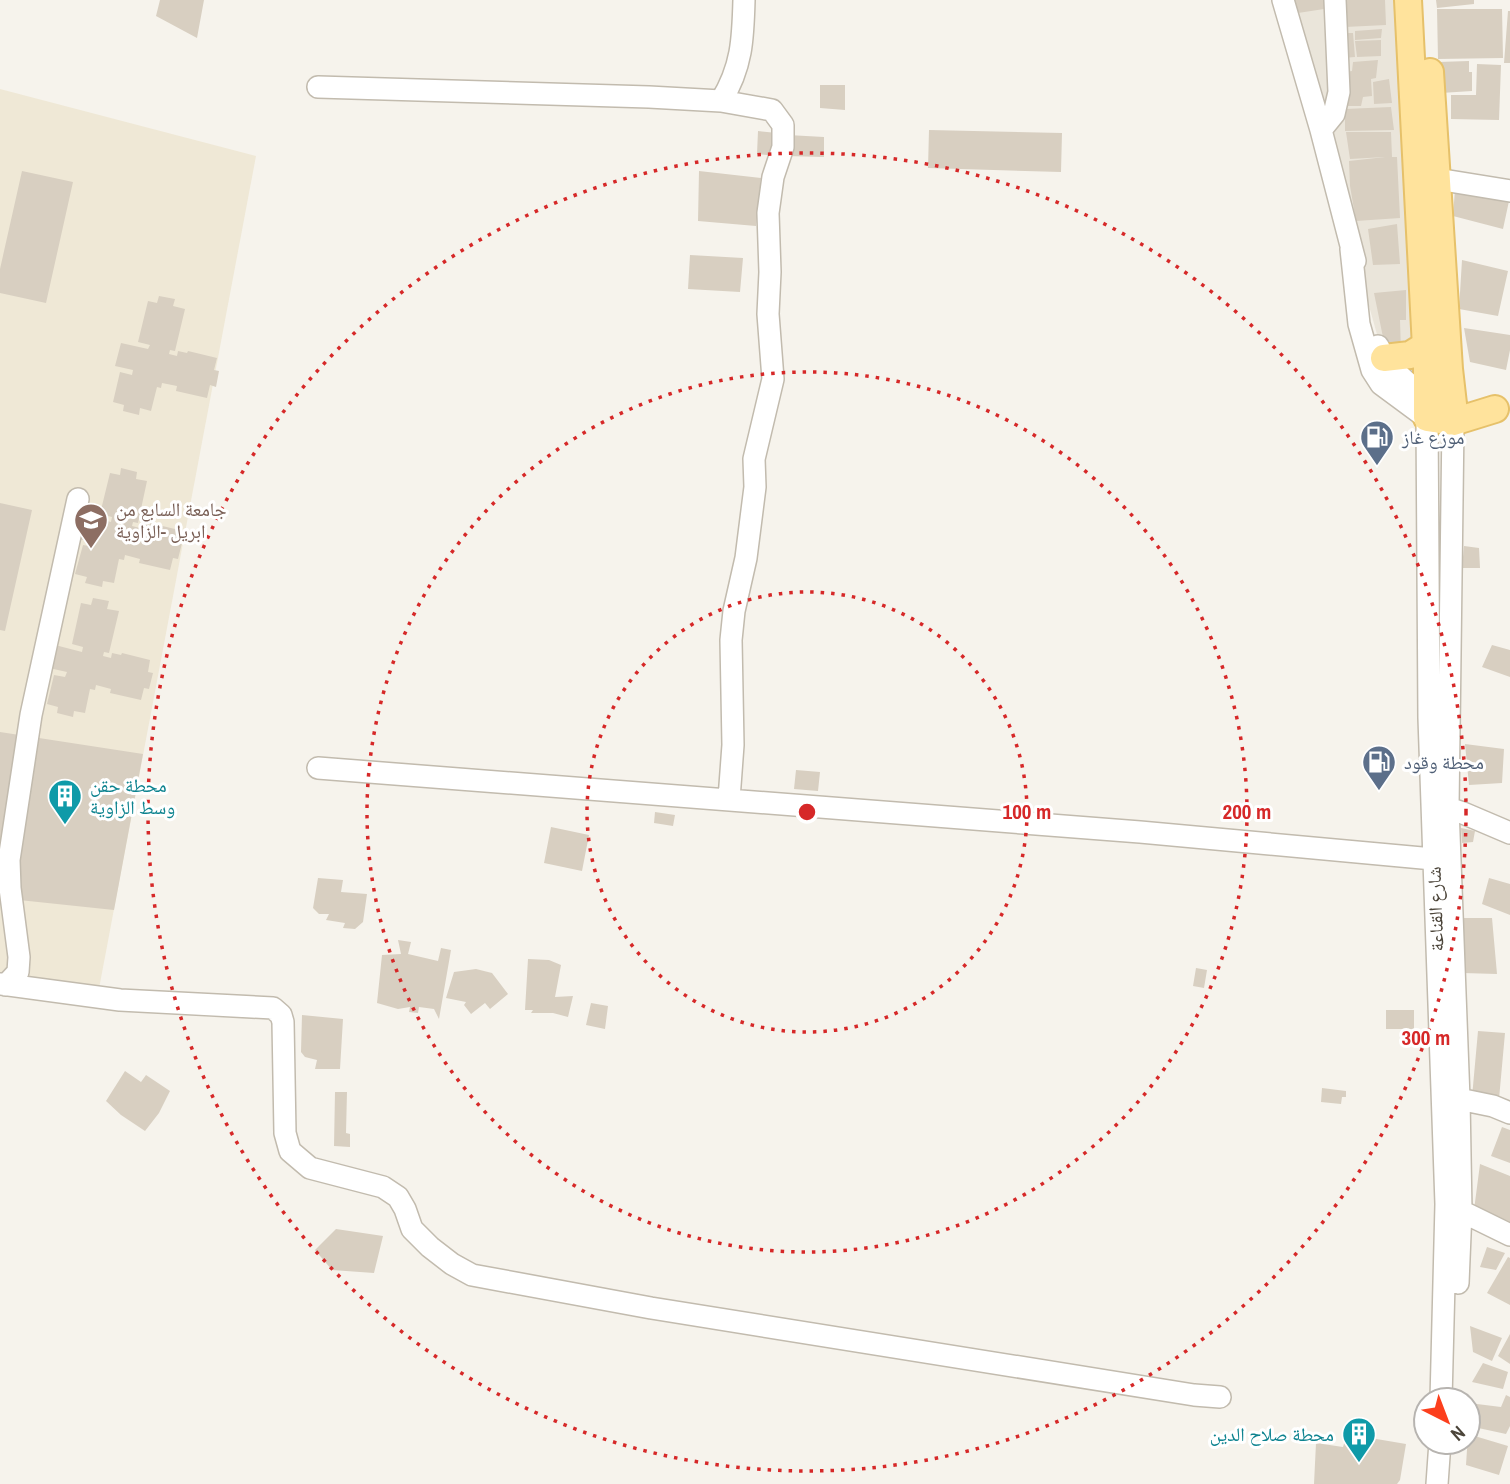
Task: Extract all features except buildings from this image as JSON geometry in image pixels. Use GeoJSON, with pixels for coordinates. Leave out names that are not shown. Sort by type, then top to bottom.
{"type":"FeatureCollection","features":[{"type":"Feature","properties":{"kind":"main road"},"geometry":{"type":"LineString","coordinates":[[1408,0],[1426,345],[1440,411]]}},
{"type":"Feature","properties":{"kind":"main road"},"geometry":{"type":"LineString","coordinates":[[1425,0],[1449,369],[1440,411]]}},
{"type":"Feature","properties":{"kind":"main road"},"geometry":{"type":"LineString","coordinates":[[1384,358],[1410,355],[1426,345]]}},
{"type":"Feature","properties":{"kind":"main road"},"geometry":{"type":"LineString","coordinates":[[1440,411],[1502,410]]}},
{"type":"Feature","properties":{"kind":"street"},"geometry":{"type":"LineString","coordinates":[[721,101],[731,85],[741,50],[744,0]]}},
{"type":"Feature","properties":{"kind":"street"},"geometry":{"type":"LineString","coordinates":[[1283,0],[1321,130],[1372,329],[1384,358],[1440,411]]}},
{"type":"Feature","properties":{"kind":"street"},"geometry":{"type":"LineString","coordinates":[[1321,130],[1334,114],[1339,92],[1335,0]]}},
{"type":"Feature","properties":{"kind":"street"},"geometry":{"type":"LineString","coordinates":[[318,87],[721,101],[772,110],[783,125],[783,147],[773,177],[768,213],[768,314],[773,379],[754,459],[755,487],[746,558],[734,611],[731,640],[733,746],[730,799]]}},
{"type":"Feature","properties":{"kind":"street"},"geometry":{"type":"LineString","coordinates":[[1437,179],[1510,191]]}},
{"type":"Feature","properties":{"kind":"street"},"geometry":{"type":"LineString","coordinates":[[1351,249],[1359,324],[1375,377],[1381,384],[1440,411]]}},
{"type":"Feature","properties":{"kind":"street","name":"شارع القناعة"},"geometry":{"type":"LineString","coordinates":[[1440,411],[1448,808],[1461,1211],[1453,1386]]}},
{"type":"Feature","properties":{"kind":"street","name":"شارع القناعة"},"geometry":{"type":"LineString","coordinates":[[1440,411],[1429,718],[1446,1204],[1441,1386]]}},
{"type":"Feature","properties":{"kind":"street"},"geometry":{"type":"LineString","coordinates":[[3,984],[18,972],[19,957],[9,860],[31,715],[78,499]]}},
{"type":"Feature","properties":{"kind":"street"},"geometry":{"type":"LineString","coordinates":[[318,768],[730,799],[1433,859]]}},
{"type":"Feature","properties":{"kind":"street"},"geometry":{"type":"LineString","coordinates":[[1448,808],[1510,833]]}},
{"type":"Feature","properties":{"kind":"street"},"geometry":{"type":"LineString","coordinates":[[3,984],[120,1000],[273,1009],[281,1015],[283,1022],[285,1133],[290,1152],[310,1168],[383,1186],[398,1197],[412,1229],[452,1264],[472,1275],[665,1310],[1220,1397]]}},
{"type":"Feature","properties":{"kind":"street"},"geometry":{"type":"LineString","coordinates":[[1459,1099],[1493,1106],[1510,1113]]}},
{"type":"Feature","properties":{"kind":"street"},"geometry":{"type":"LineString","coordinates":[[1461,1211],[1510,1234]]}},
{"type":"Feature","properties":{"kind":"street"},"geometry":{"type":"LineString","coordinates":[[1437,1484],[1439,1456]]}},
{"type":"Feature","properties":{"kind":"street"},"geometry":{"type":"LineString","coordinates":[[1450,1484],[1451,1456]]}},
{"type":"Feature","properties":{"kind":"shaded area"},"geometry":{"type":"Polygon","coordinates":[[[1283,0],[1406,0],[1423,340],[1380,345],[1283,0]]]}},
{"type":"Feature","properties":{"kind":"shaded area","name":"جامعة السابع من ابريل -الزاوية"},"geometry":{"type":"Polygon","coordinates":[[[0,89],[256,156],[98,994],[0,975],[0,89]]]}},
{"type":"Feature","properties":{"kind":"place","name":"موزع غاز"},"geometry":{"type":"Point","coordinates":[1377,467]}},
{"type":"Feature","properties":{"kind":"place","name":"جامعة السابع من ابريل -الزاوية"},"geometry":{"type":"Point","coordinates":[91,550]}},
{"type":"Feature","properties":{"kind":"place","name":"محطة وقود"},"geometry":{"type":"Point","coordinates":[1379,792]}},
{"type":"Feature","properties":{"kind":"place","name":"محطة حقن وسط الزاوية"},"geometry":{"type":"Point","coordinates":[65,826]}},
{"type":"Feature","properties":{"kind":"place","name":"محطة صلاح الدين"},"geometry":{"type":"Point","coordinates":[1359,1464]}}]}
